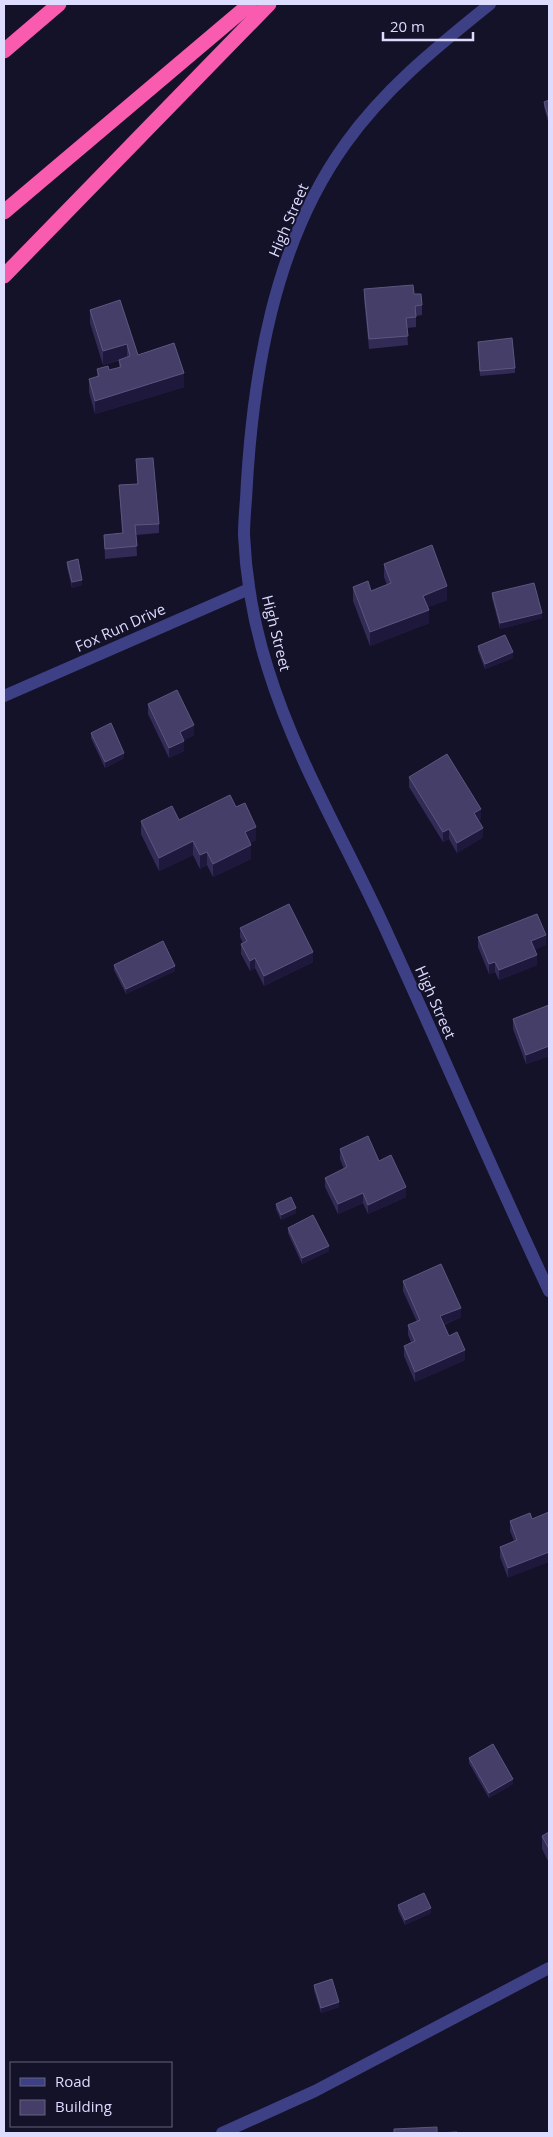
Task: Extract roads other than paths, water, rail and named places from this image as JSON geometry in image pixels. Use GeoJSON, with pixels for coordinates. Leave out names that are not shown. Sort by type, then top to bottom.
{"type":"FeatureCollection","features":[{"type":"Feature","properties":{"kind":"highway"},"geometry":{"type":"LineString","coordinates":[[4,51],[59,4]]}},
{"type":"Feature","properties":{"kind":"highway"},"geometry":{"type":"LineString","coordinates":[[4,212],[250,4]]}},
{"type":"Feature","properties":{"kind":"highway"},"geometry":{"type":"LineString","coordinates":[[4,276],[269,4]]}},
{"type":"Feature","properties":{"kind":"street","name":"High Street"},"geometry":{"type":"LineString","coordinates":[[490,4],[400,80],[380,101],[346,142],[330,166],[302,221],[275,302],[250,430],[244,530],[249,588],[267,668],[290,730],[378,913],[549,1291]]}},
{"type":"Feature","properties":{"kind":"street","name":"Fox Run Drive"},"geometry":{"type":"LineString","coordinates":[[4,696],[249,588]]}},
{"type":"Feature","properties":{"kind":"street"},"geometry":{"type":"LineString","coordinates":[[222,2133],[315,2091],[549,1968]]}}]}
